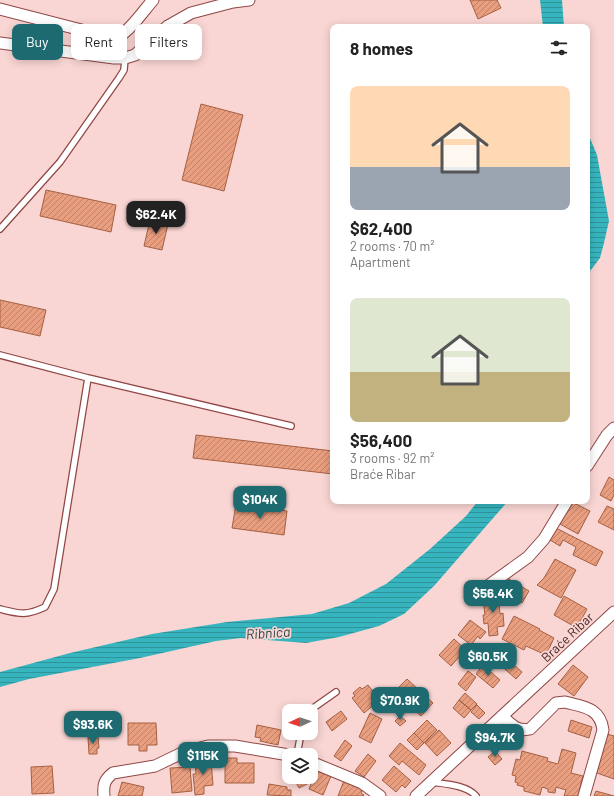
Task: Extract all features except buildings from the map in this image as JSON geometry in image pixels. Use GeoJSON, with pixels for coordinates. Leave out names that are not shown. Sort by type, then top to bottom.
{"type":"FeatureCollection","features":[{"type":"Feature","properties":{"kind":"street"},"geometry":{"type":"LineString","coordinates":[[0,9],[108,37],[118,36],[124,33],[153,0]]}},
{"type":"Feature","properties":{"kind":"street"},"geometry":{"type":"LineString","coordinates":[[127,57],[135,55],[168,26],[191,13],[233,2],[250,0]]}},
{"type":"Feature","properties":{"kind":"street"},"geometry":{"type":"LineString","coordinates":[[0,43],[71,52]]}},
{"type":"Feature","properties":{"kind":"street"},"geometry":{"type":"LineString","coordinates":[[590,461],[607,435],[614,428]]}},
{"type":"Feature","properties":{"kind":"street"},"geometry":{"type":"LineString","coordinates":[[478,593],[528,557],[544,539],[565,504]]}},
{"type":"Feature","properties":{"kind":"street","name":"Braće Ribar"},"geometry":{"type":"LineString","coordinates":[[416,796],[614,612]]}},
{"type":"Feature","properties":{"kind":"street"},"geometry":{"type":"LineString","coordinates":[[502,716],[515,728],[525,730],[530,729],[556,703],[560,701],[592,710],[597,714],[602,723],[603,730],[584,796]]}},
{"type":"Feature","properties":{"kind":"street"},"geometry":{"type":"LineString","coordinates":[[104,796],[103,785],[113,773],[155,766],[184,752],[208,746],[235,746],[282,754]]}},
{"type":"Feature","properties":{"kind":"street"},"geometry":{"type":"LineString","coordinates":[[318,765],[362,783],[380,796]]}},
{"type":"Feature","properties":{"kind":"lane"},"geometry":{"type":"LineString","coordinates":[[0,228],[60,162],[119,78],[124,70],[125,60]]}},
{"type":"Feature","properties":{"kind":"lane"},"geometry":{"type":"LineString","coordinates":[[0,355],[88,378],[291,426]]}},
{"type":"Feature","properties":{"kind":"lane"},"geometry":{"type":"LineString","coordinates":[[0,609],[19,614],[33,613],[45,607],[54,588],[88,378]]}},
{"type":"Feature","properties":{"kind":"lane"},"geometry":{"type":"LineString","coordinates":[[318,705],[336,692]]}},
{"type":"Feature","properties":{"kind":"lane"},"geometry":{"type":"LineString","coordinates":[[431,782],[462,788],[474,793],[476,796]]}},
{"type":"Feature","properties":{"kind":"water"},"geometry":{"type":"Polygon","coordinates":[[[540,0],[562,0],[564,24],[543,24],[540,0]]]}},
{"type":"Feature","properties":{"kind":"water"},"geometry":{"type":"Polygon","coordinates":[[[590,138],[597,155],[609,221],[600,258],[590,271],[590,138]]]}},
{"type":"Feature","properties":{"kind":"water","name":"Ribnica"},"geometry":{"type":"Polygon","coordinates":[[[476,504],[505,504],[434,586],[404,614],[379,626],[339,637],[306,643],[241,638],[216,641],[140,658],[29,679],[0,687],[0,672],[70,653],[152,634],[227,622],[312,614],[349,603],[386,584],[430,549],[466,516],[476,504]]]}}]}
